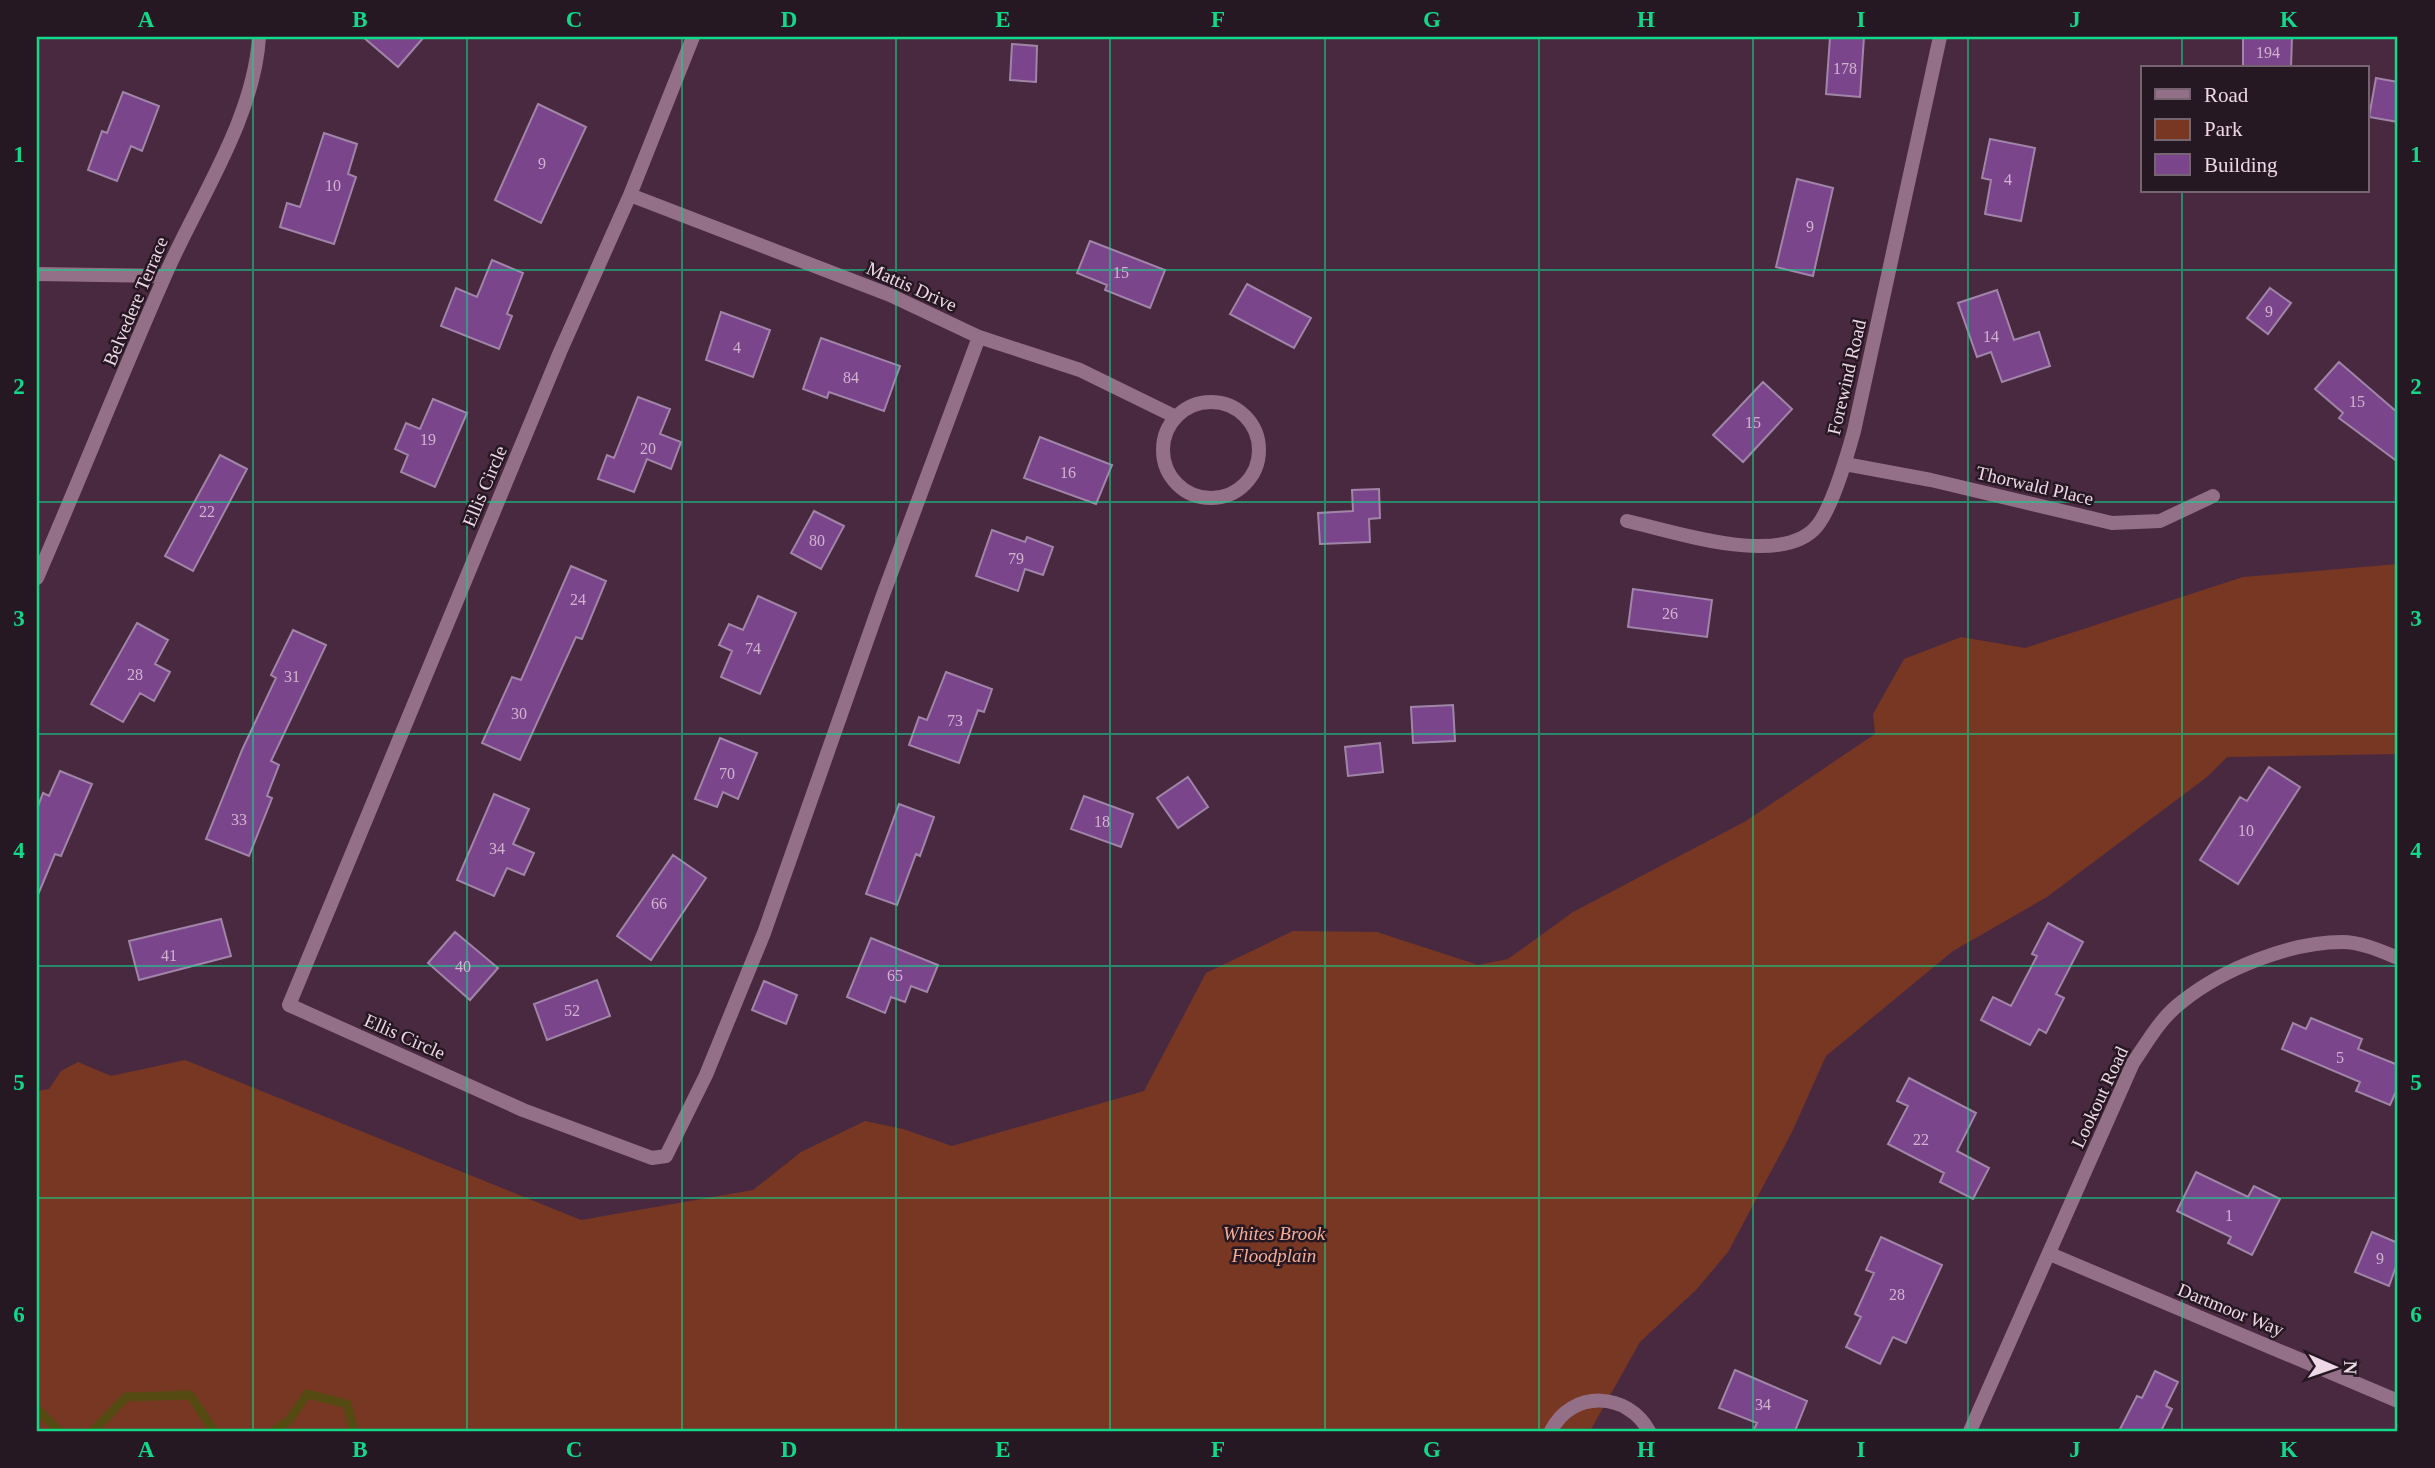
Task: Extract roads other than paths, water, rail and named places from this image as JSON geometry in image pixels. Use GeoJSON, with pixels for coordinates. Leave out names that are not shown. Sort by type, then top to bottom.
{"type":"FeatureCollection","features":[{"type":"Feature","properties":{"kind":"street","name":"Belvedere Terrace"},"geometry":{"type":"LineString","coordinates":[[37,578],[164,276],[248,98],[258,62],[259,37]]}},
{"type":"Feature","properties":{"kind":"street","name":"Ellis Circle"},"geometry":{"type":"LineString","coordinates":[[692,37],[630,195],[560,352],[289,1005],[523,1110],[652,1158],[666,1156],[674,1146],[764,933],[883,595],[979,337]]}},
{"type":"Feature","properties":{"kind":"street","name":"Forewind Road"},"geometry":{"type":"LineString","coordinates":[[1627,521],[1740,545],[1783,546],[1805,536],[1818,525],[1845,464],[1940,37]]}},
{"type":"Feature","properties":{"kind":"street","name":"Mattis Drive"},"geometry":{"type":"LineString","coordinates":[[630,195],[890,295],[979,337],[1080,370],[1176,417]]}},
{"type":"Feature","properties":{"kind":"street"},"geometry":{"type":"LineString","coordinates":[[37,274],[164,276]]}},
{"type":"Feature","properties":{"kind":"street"},"geometry":{"type":"LineString","coordinates":[[1212,401],[1226,403],[1249,419],[1260,444],[1259,458],[1254,474],[1244,487],[1222,497],[1198,497],[1183,490],[1171,478],[1164,464],[1163,447],[1167,431],[1176,417],[1186,408],[1212,401]]}},
{"type":"Feature","properties":{"kind":"street","name":"Thorwald Place"},"geometry":{"type":"LineString","coordinates":[[1845,464],[1931,480],[2112,523],[2160,520],[2213,496]]}},
{"type":"Feature","properties":{"kind":"street","name":"Lookout Road"},"geometry":{"type":"LineString","coordinates":[[1970,1431],[2133,1063],[2160,1023],[2183,1000],[2230,972],[2298,946],[2344,942],[2398,958]]}},
{"type":"Feature","properties":{"kind":"street","name":"Dartmoor Way"},"geometry":{"type":"LineString","coordinates":[[2050,1254],[2398,1401]]}},
{"type":"Feature","properties":{"kind":"street"},"geometry":{"type":"LineString","coordinates":[[1551,1431],[1568,1410],[1585,1402],[1603,1400],[1622,1404],[1637,1414],[1650,1431]]}},
{"type":"Feature","properties":{"kind":"waterway"},"geometry":{"type":"LineString","coordinates":[[274,1431],[289,1420],[307,1394],[347,1404],[354,1431]]}},
{"type":"Feature","properties":{"kind":"waterway"},"geometry":{"type":"LineString","coordinates":[[93,1431],[126,1397],[190,1395],[214,1431]]}},
{"type":"Feature","properties":{"kind":"waterway"},"geometry":{"type":"LineString","coordinates":[[37,1409],[59,1431]]}},
{"type":"Feature","properties":{"kind":"park label","name":"Whites Brook Floodplain"},"geometry":{"type":"Point","coordinates":[1274,1244]}}]}
